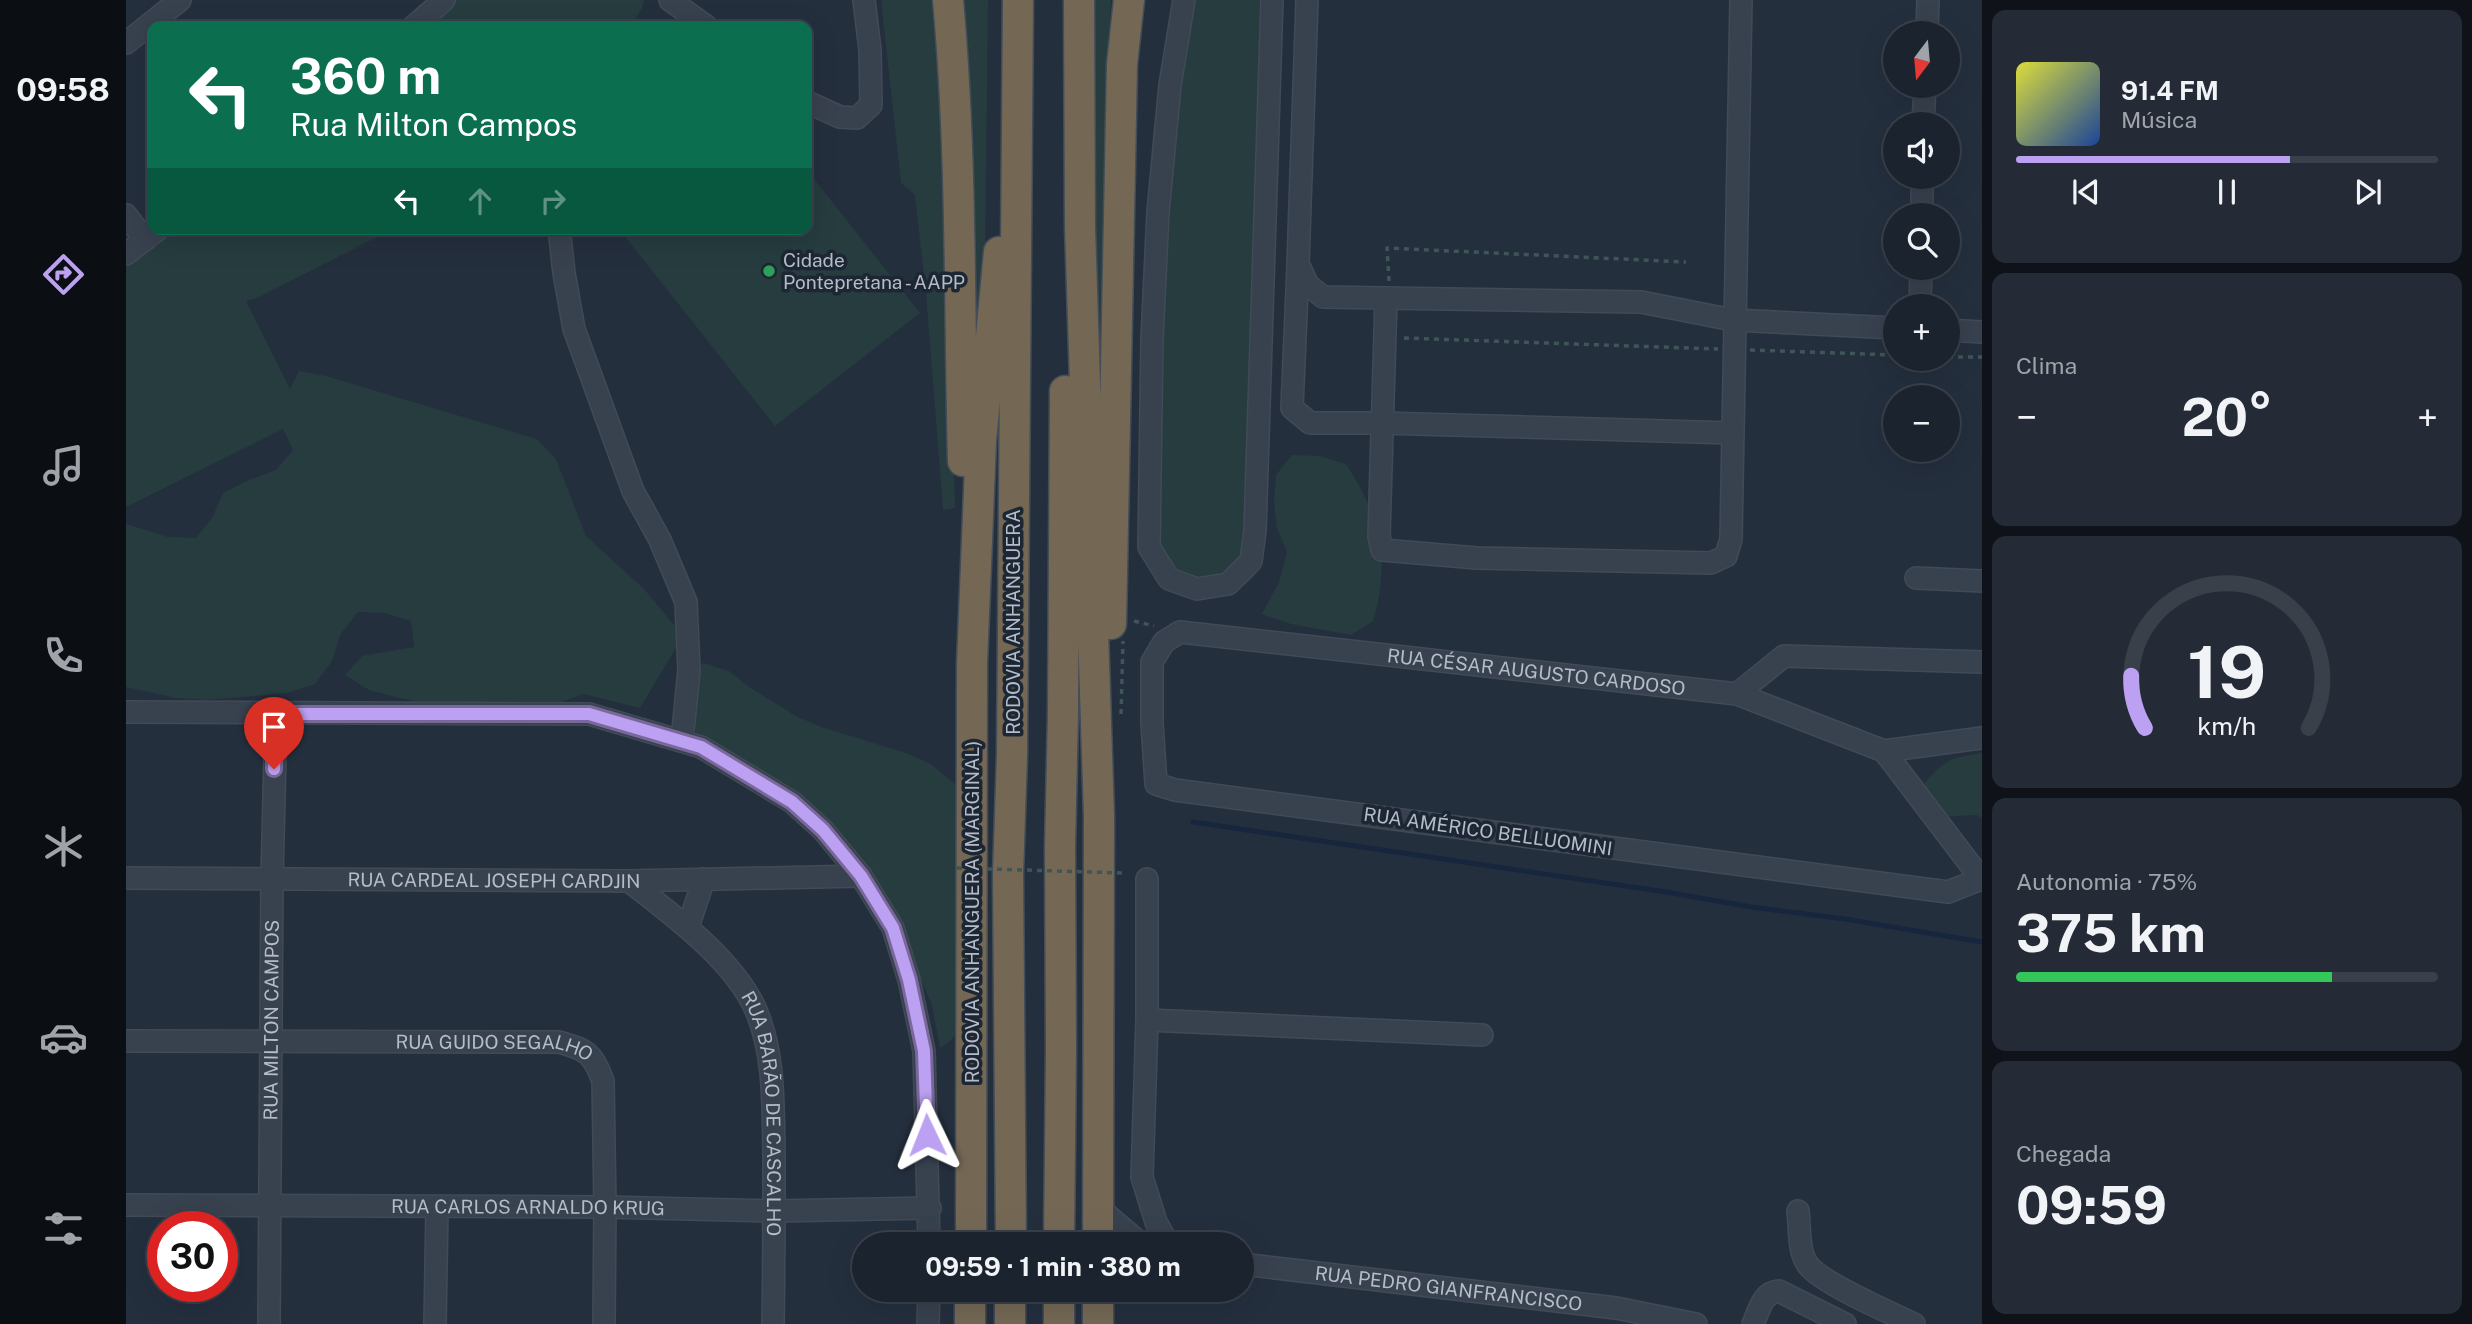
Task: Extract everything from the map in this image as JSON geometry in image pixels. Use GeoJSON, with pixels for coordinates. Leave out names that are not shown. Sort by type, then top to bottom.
{"type":"FeatureCollection","features":[{"type":"Feature","properties":{"kind":"highway"},"geometry":{"type":"LineString","coordinates":[[948,0],[954,61],[960,218],[966,571],[972,664]]}},
{"type":"Feature","properties":{"kind":"highway"},"geometry":{"type":"LineString","coordinates":[[1059,1232],[1060,847],[1065,537],[1063,0]]}},
{"type":"Feature","properties":{"kind":"highway"},"geometry":{"type":"LineString","coordinates":[[1079,0],[1080,227],[1099,816],[1098,1232]]}},
{"type":"Feature","properties":{"kind":"highway"},"geometry":{"type":"LineString","coordinates":[[1099,816],[1111,625],[1122,64],[1129,0]]}},
{"type":"Feature","properties":{"kind":"highway"},"geometry":{"type":"LineString","coordinates":[[972,664],[981,440],[1003,205],[1007,108],[1018,8]]}},
{"type":"Feature","properties":{"kind":"highway","name":"RODOVIA ANHANGUERA"},"geometry":{"type":"LineString","coordinates":[[1011,1232],[1008,874],[1013,741],[1018,8]]}},
{"type":"Feature","properties":{"kind":"highway","name":"RODOVIA ANHANGUERA (MARGINAL)"},"geometry":{"type":"LineString","coordinates":[[971,1232],[972,664]]}},
{"type":"Feature","properties":{"kind":"highway"},"geometry":{"type":"LineString","coordinates":[[970,1302],[970,1324]]}},
{"type":"Feature","properties":{"kind":"highway"},"geometry":{"type":"LineString","coordinates":[[1010,1302],[1010,1324]]}},
{"type":"Feature","properties":{"kind":"highway"},"geometry":{"type":"LineString","coordinates":[[1059,1302],[1059,1324]]}},
{"type":"Feature","properties":{"kind":"highway"},"geometry":{"type":"LineString","coordinates":[[1098,1302],[1098,1324]]}},
{"type":"Feature","properties":{"kind":"street"},"geometry":{"type":"LineString","coordinates":[[154,21],[180,0]]}},
{"type":"Feature","properties":{"kind":"street"},"geometry":{"type":"LineString","coordinates":[[420,21],[444,0]]}},
{"type":"Feature","properties":{"kind":"street"},"geometry":{"type":"LineString","coordinates":[[670,0],[699,15]]}},
{"type":"Feature","properties":{"kind":"street"},"geometry":{"type":"LineString","coordinates":[[812,104],[840,117],[857,118],[871,105],[870,50],[864,0]]}},
{"type":"Feature","properties":{"kind":"street"},"geometry":{"type":"LineString","coordinates":[[1184,0],[1170,85],[1158,212],[1152,339],[1149,547],[1169,579],[1197,589],[1228,584],[1251,561],[1255,531],[1272,0]]}},
{"type":"Feature","properties":{"kind":"street"},"geometry":{"type":"LineString","coordinates":[[1307,0],[1292,408],[1310,423],[1733,433]]}},
{"type":"Feature","properties":{"kind":"street"},"geometry":{"type":"LineString","coordinates":[[1386,299],[1379,536],[1382,550],[1477,558],[1711,563],[1726,556],[1731,539],[1741,0]]}},
{"type":"Feature","properties":{"kind":"street"},"geometry":{"type":"LineString","coordinates":[[1927,21],[1928,0]]}},
{"type":"Feature","properties":{"kind":"street"},"geometry":{"type":"LineString","coordinates":[[126,43],[147,26]]}},
{"type":"Feature","properties":{"kind":"street"},"geometry":{"type":"LineString","coordinates":[[126,215],[147,231]]}},
{"type":"Feature","properties":{"kind":"street"},"geometry":{"type":"LineString","coordinates":[[126,254],[150,235]]}},
{"type":"Feature","properties":{"kind":"street"},"geometry":{"type":"LineString","coordinates":[[560,237],[574,329],[633,491],[660,540],[686,602],[689,670],[682,741]]}},
{"type":"Feature","properties":{"kind":"street"},"geometry":{"type":"LineString","coordinates":[[1298,264],[1308,285],[1323,297],[1641,302],[1733,320],[1883,327]]}},
{"type":"Feature","properties":{"kind":"street"},"geometry":{"type":"LineString","coordinates":[[1960,330],[1982,331]]}},
{"type":"Feature","properties":{"kind":"street"},"geometry":{"type":"LineString","coordinates":[[1916,578],[1982,581]]}},
{"type":"Feature","properties":{"kind":"street","name":"RUA CÉSAR AUGUSTO CARDOSO"},"geometry":{"type":"LineString","coordinates":[[1180,632],[1737,694],[1884,751]]}},
{"type":"Feature","properties":{"kind":"street","name":"RUA AMÉRICO BELLUOMINI"},"geometry":{"type":"LineString","coordinates":[[1180,632],[1164,642],[1152,662],[1156,784],[1174,790],[1948,892],[1982,880]]}},
{"type":"Feature","properties":{"kind":"street"},"geometry":{"type":"LineString","coordinates":[[1737,694],[1784,656],[1982,662]]}},
{"type":"Feature","properties":{"kind":"street"},"geometry":{"type":"LineString","coordinates":[[126,712],[589,714],[701,747],[792,802],[823,830],[861,876],[893,928],[909,980],[924,1051],[929,1232]]}},
{"type":"Feature","properties":{"kind":"street","name":"RUA MILTON CAMPOS"},"geometry":{"type":"LineString","coordinates":[[269,1324],[272,879],[276,714]]}},
{"type":"Feature","properties":{"kind":"street"},"geometry":{"type":"LineString","coordinates":[[1982,738],[1884,751],[1982,880]]}},
{"type":"Feature","properties":{"kind":"street","name":"RUA CARDEAL JOSEPH CARDJIN"},"geometry":{"type":"LineString","coordinates":[[126,878],[629,881],[861,876]]}},
{"type":"Feature","properties":{"kind":"street"},"geometry":{"type":"LineString","coordinates":[[688,927],[704,879]]}},
{"type":"Feature","properties":{"kind":"street"},"geometry":{"type":"LineString","coordinates":[[1147,879],[1147,1020],[1142,1177],[1161,1232]]}},
{"type":"Feature","properties":{"kind":"street","name":"RUA BARÃO DE CASCALHO"},"geometry":{"type":"LineString","coordinates":[[629,881],[688,927],[727,967],[754,1006],[766,1041],[773,1105],[773,1324]]}},
{"type":"Feature","properties":{"kind":"street"},"geometry":{"type":"LineString","coordinates":[[1147,1020],[1482,1035]]}},
{"type":"Feature","properties":{"kind":"street","name":"RUA GUIDO SEGALHO"},"geometry":{"type":"LineString","coordinates":[[126,1041],[559,1042],[582,1048],[596,1063],[603,1082],[604,1324]]}},
{"type":"Feature","properties":{"kind":"street"},"geometry":{"type":"LineString","coordinates":[[1098,1202],[1107,1215],[1128,1232]]}},
{"type":"Feature","properties":{"kind":"street","name":"RUA CARLOS ARNALDO KRUG"},"geometry":{"type":"LineString","coordinates":[[126,1205],[605,1207],[774,1211],[930,1208]]}},
{"type":"Feature","properties":{"kind":"street"},"geometry":{"type":"LineString","coordinates":[[435,1324],[436,1208]]}},
{"type":"Feature","properties":{"kind":"street"},"geometry":{"type":"LineString","coordinates":[[1798,1211],[1801,1243],[1808,1265],[1825,1279],[1914,1324]]}},
{"type":"Feature","properties":{"kind":"street","name":"RUA PEDRO GIANFRANCISCO"},"geometry":{"type":"LineString","coordinates":[[1254,1265],[1616,1308],[1696,1324]]}},
{"type":"Feature","properties":{"kind":"street"},"geometry":{"type":"LineString","coordinates":[[1753,1324],[1764,1298],[1772,1291],[1779,1291],[1845,1324]]}},
{"type":"Feature","properties":{"kind":"street"},"geometry":{"type":"LineString","coordinates":[[928,1324],[929,1302]]}},
{"type":"Feature","properties":{"kind":"path"},"geometry":{"type":"LineString","coordinates":[[1960,357],[1982,358]]}},
{"type":"Feature","properties":{"kind":"path"},"geometry":{"type":"LineString","coordinates":[[1121,726],[1120,676],[1124,631]]}},
{"type":"Feature","properties":{"kind":"path"},"geometry":{"type":"LineString","coordinates":[[957,868],[1124,873]]}},
{"type":"Feature","properties":{"kind":"green space"},"geometry":{"type":"Polygon","coordinates":[[[450,0],[644,0],[635,21],[421,21],[450,0]]]}},
{"type":"Feature","properties":{"kind":"green space"},"geometry":{"type":"Polygon","coordinates":[[[881,0],[935,0],[945,143],[955,508],[943,510],[926,293],[915,195],[901,183],[881,0]]]}},
{"type":"Feature","properties":{"kind":"green space"},"geometry":{"type":"Polygon","coordinates":[[[958,0],[988,0],[985,254],[975,427],[958,0]]]}},
{"type":"Feature","properties":{"kind":"green space"},"geometry":{"type":"Polygon","coordinates":[[[1094,0],[1111,0],[1106,72],[1102,500],[1094,243],[1094,0]]]}},
{"type":"Feature","properties":{"kind":"green space"},"geometry":{"type":"Polygon","coordinates":[[[1173,0],[1281,0],[1264,551],[1261,564],[1249,582],[1230,591],[1194,595],[1140,525],[1157,133],[1162,63],[1173,0]]]}},
{"type":"Feature","properties":{"kind":"green space","name":"Cidade Pontepretana - AAPP"},"geometry":{"type":"Polygon","coordinates":[[[812,176],[920,313],[775,426],[624,235],[812,235],[812,176]]]}},
{"type":"Feature","properties":{"kind":"green space"},"geometry":{"type":"Polygon","coordinates":[[[147,232],[147,235],[387,235],[375,238],[257,298],[246,301],[290,389],[299,371],[326,376],[537,439],[556,459],[586,536],[644,589],[683,636],[640,708],[584,694],[556,704],[479,712],[369,690],[345,675],[362,656],[414,647],[411,621],[385,613],[358,612],[340,635],[332,661],[315,684],[287,693],[207,700],[176,698],[126,687],[126,524],[168,537],[196,538],[212,518],[223,493],[276,470],[293,450],[283,429],[126,507],[126,242],[147,232]]]}},
{"type":"Feature","properties":{"kind":"green space"},"geometry":{"type":"Polygon","coordinates":[[[1292,455],[1320,456],[1346,464],[1358,483],[1374,521],[1381,559],[1378,599],[1373,621],[1351,635],[1291,624],[1262,614],[1279,582],[1287,552],[1277,528],[1274,502],[1276,475],[1292,455]]]}},
{"type":"Feature","properties":{"kind":"green space"},"geometry":{"type":"Polygon","coordinates":[[[703,663],[729,671],[749,687],[796,716],[931,764],[970,797],[966,1022],[949,1042],[940,1048],[932,1005],[919,976],[846,858],[698,739],[689,708],[686,683],[703,663]]]}},
{"type":"Feature","properties":{"kind":"green space"},"geometry":{"type":"Polygon","coordinates":[[[1982,753],[1982,818],[1977,815],[1936,817],[1923,785],[1936,770],[1948,762],[1982,753]]]}},
{"type":"Feature","properties":{"kind":"waterway"},"geometry":{"type":"LineString","coordinates":[[1193,822],[1845,919],[1982,942]]}},
{"type":"Feature","properties":{"kind":"place","name":"Cidade Pontepretana - AAPP"},"geometry":{"type":"Point","coordinates":[769,271]}},
{"type":"Feature","properties":{"kind":"route"},"geometry":{"type":"LineString","coordinates":[[274,769],[276,714],[589,714],[701,747],[792,802],[823,830],[861,876],[893,928],[909,980],[924,1051],[927,1135]]}}]}
